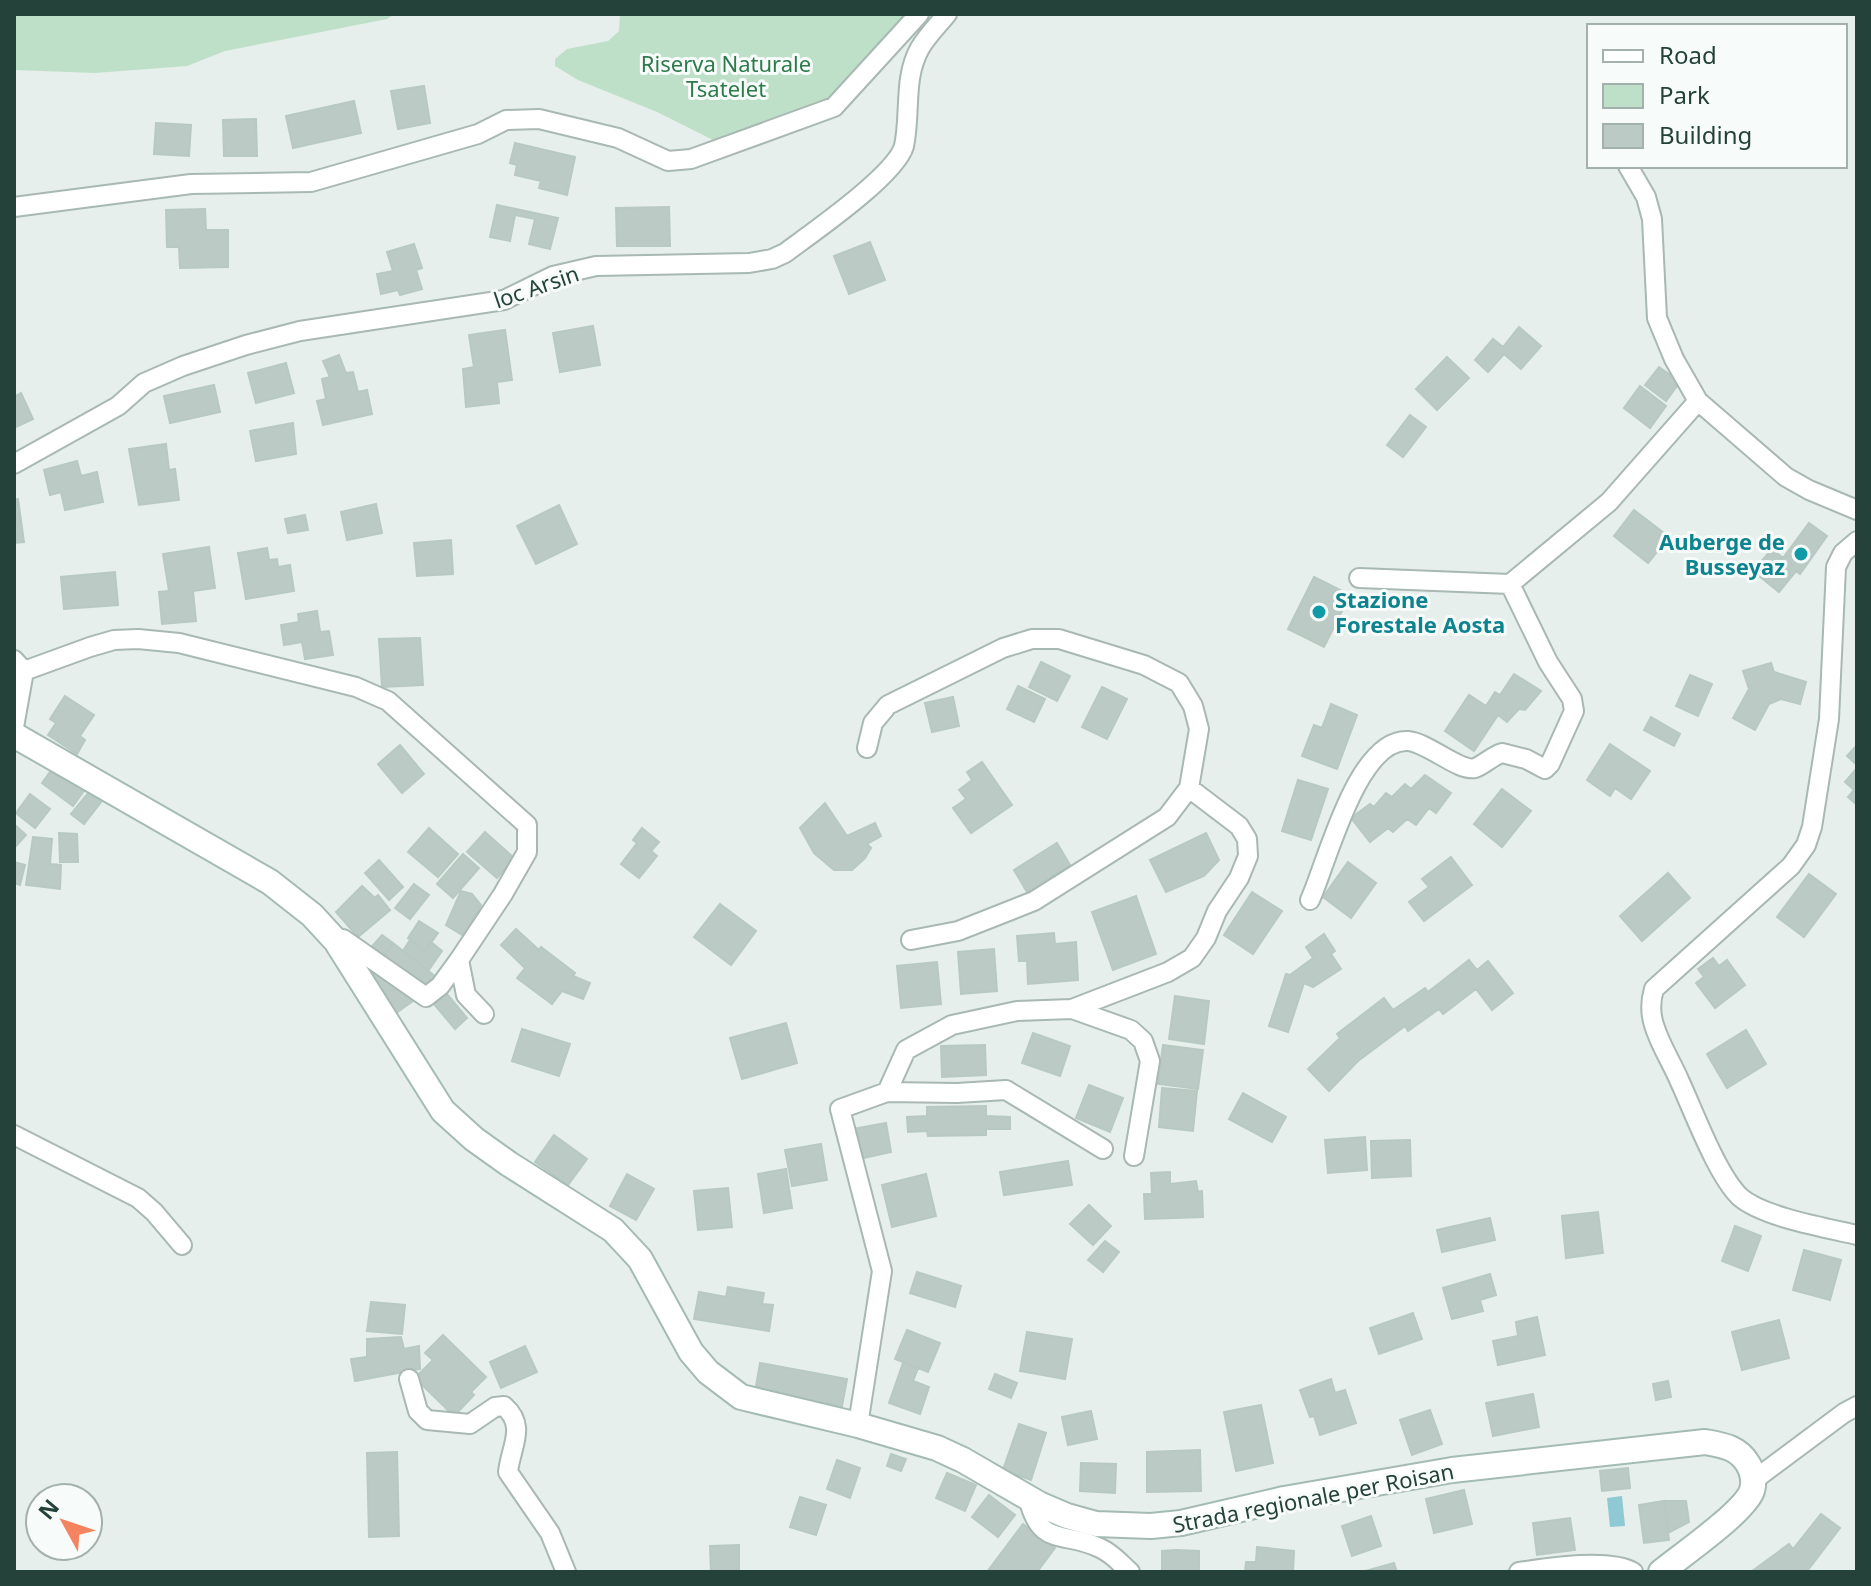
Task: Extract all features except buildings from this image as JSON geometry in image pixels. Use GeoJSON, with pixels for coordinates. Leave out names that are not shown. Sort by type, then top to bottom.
{"type":"FeatureCollection","features":[{"type":"Feature","properties":{"kind":"main road","name":"Strada regionale per Roisan"},"geometry":{"type":"LineString","coordinates":[[14,735],[270,882],[312,915],[336,941],[443,1111],[474,1139],[509,1164],[613,1230],[640,1259],[691,1352],[708,1372],[741,1397],[937,1448],[1067,1516],[1096,1524],[1151,1526],[1181,1523],[1284,1499],[1452,1470],[1705,1442],[1728,1446],[1743,1456],[1754,1480]]}},
{"type":"Feature","properties":{"kind":"main road"},"geometry":{"type":"LineString","coordinates":[[1662,1572],[1740,1508],[1751,1493],[1754,1480]]}},
{"type":"Feature","properties":{"kind":"street"},"geometry":{"type":"LineString","coordinates":[[14,207],[191,184],[311,182],[478,134],[506,120],[539,119],[618,138],[668,161],[691,159],[834,107],[919,14]]}},
{"type":"Feature","properties":{"kind":"street","name":"loc Arsin"},"geometry":{"type":"LineString","coordinates":[[14,464],[118,406],[144,383],[246,345],[300,331],[504,300],[553,276],[596,266],[749,263],[785,253],[876,184],[898,159],[904,146],[912,68],[920,48],[947,14]]}},
{"type":"Feature","properties":{"kind":"street"},"geometry":{"type":"LineString","coordinates":[[1629,168],[1646,197],[1652,219],[1657,318],[1674,359],[1698,401],[1786,477],[1857,510]]}},
{"type":"Feature","properties":{"kind":"street"},"geometry":{"type":"LineString","coordinates":[[1359,578],[1510,584],[1609,502],[1698,401]]}},
{"type":"Feature","properties":{"kind":"street"},"geometry":{"type":"LineString","coordinates":[[1857,541],[1843,553],[1836,567],[1829,719],[1812,827],[1806,845],[1791,866],[1654,989],[1650,1005],[1654,1026],[1726,1180],[1739,1196],[1753,1206],[1857,1235]]}},
{"type":"Feature","properties":{"kind":"street"},"geometry":{"type":"LineString","coordinates":[[1310,900],[1352,791],[1371,760],[1385,749],[1404,740],[1422,743],[1464,767],[1476,768],[1502,753],[1526,759],[1545,769],[1550,764],[1574,711],[1572,699],[1548,662],[1510,584]]}},
{"type":"Feature","properties":{"kind":"street"},"geometry":{"type":"LineString","coordinates":[[867,748],[873,723],[888,705],[1003,648],[1032,639],[1059,639],[1144,665],[1179,683],[1193,706],[1199,729],[1189,788],[1167,817],[1034,901],[958,931],[911,940]]}},
{"type":"Feature","properties":{"kind":"street"},"geometry":{"type":"LineString","coordinates":[[14,727],[19,666],[114,640],[179,643],[356,687],[388,701],[527,825],[527,852],[459,960],[440,986],[426,997],[357,947],[343,939],[336,941]]}},
{"type":"Feature","properties":{"kind":"street"},"geometry":{"type":"LineString","coordinates":[[887,1092],[906,1050],[952,1025],[1017,1011],[1072,1009],[1168,972],[1192,958],[1239,878],[1248,856],[1247,839],[1231,819],[1189,788]]}},
{"type":"Feature","properties":{"kind":"street"},"geometry":{"type":"LineString","coordinates":[[459,960],[466,995],[484,1014]]}},
{"type":"Feature","properties":{"kind":"street"},"geometry":{"type":"LineString","coordinates":[[1072,1009],[1131,1030],[1143,1041],[1150,1061],[1134,1156]]}},
{"type":"Feature","properties":{"kind":"street"},"geometry":{"type":"LineString","coordinates":[[858,1425],[882,1271],[840,1109],[887,1092],[1006,1090],[1103,1149]]}},
{"type":"Feature","properties":{"kind":"street"},"geometry":{"type":"LineString","coordinates":[[14,1135],[138,1198],[182,1245]]}},
{"type":"Feature","properties":{"kind":"street"},"geometry":{"type":"LineString","coordinates":[[409,1379],[418,1411],[427,1420],[470,1424],[495,1407],[504,1406],[513,1414],[519,1431],[508,1472],[550,1533],[566,1572]]}},
{"type":"Feature","properties":{"kind":"street"},"geometry":{"type":"LineString","coordinates":[[1754,1480],[1857,1406]]}},
{"type":"Feature","properties":{"kind":"street"},"geometry":{"type":"LineString","coordinates":[[1028,1497],[1033,1519],[1043,1530],[1098,1547],[1130,1572]]}},
{"type":"Feature","properties":{"kind":"street"},"geometry":{"type":"LineString","coordinates":[[1519,1572],[1576,1566],[1611,1566],[1633,1572]]}},
{"type":"Feature","properties":{"kind":"green space"},"geometry":{"type":"Polygon","coordinates":[[[14,14],[395,14],[387,19],[225,51],[187,66],[95,73],[14,70],[14,14]]]}},
{"type":"Feature","properties":{"kind":"green space","name":"Riserva Naturale Tsatelet"},"geometry":{"type":"Polygon","coordinates":[[[620,14],[914,14],[831,102],[719,143],[657,112],[578,80],[555,66],[555,59],[567,49],[608,41],[619,31],[620,14]]]}},
{"type":"Feature","properties":{"kind":"water"},"geometry":{"type":"Polygon","coordinates":[[[1622,1496],[1625,1526],[1610,1527],[1607,1498],[1622,1496]]]}},
{"type":"Feature","properties":{"kind":"place","name":"Auberge de Busseyaz"},"geometry":{"type":"Point","coordinates":[1801,554]}},
{"type":"Feature","properties":{"kind":"place","name":"Stazione Forestale Aosta"},"geometry":{"type":"Point","coordinates":[1319,612]}}]}
